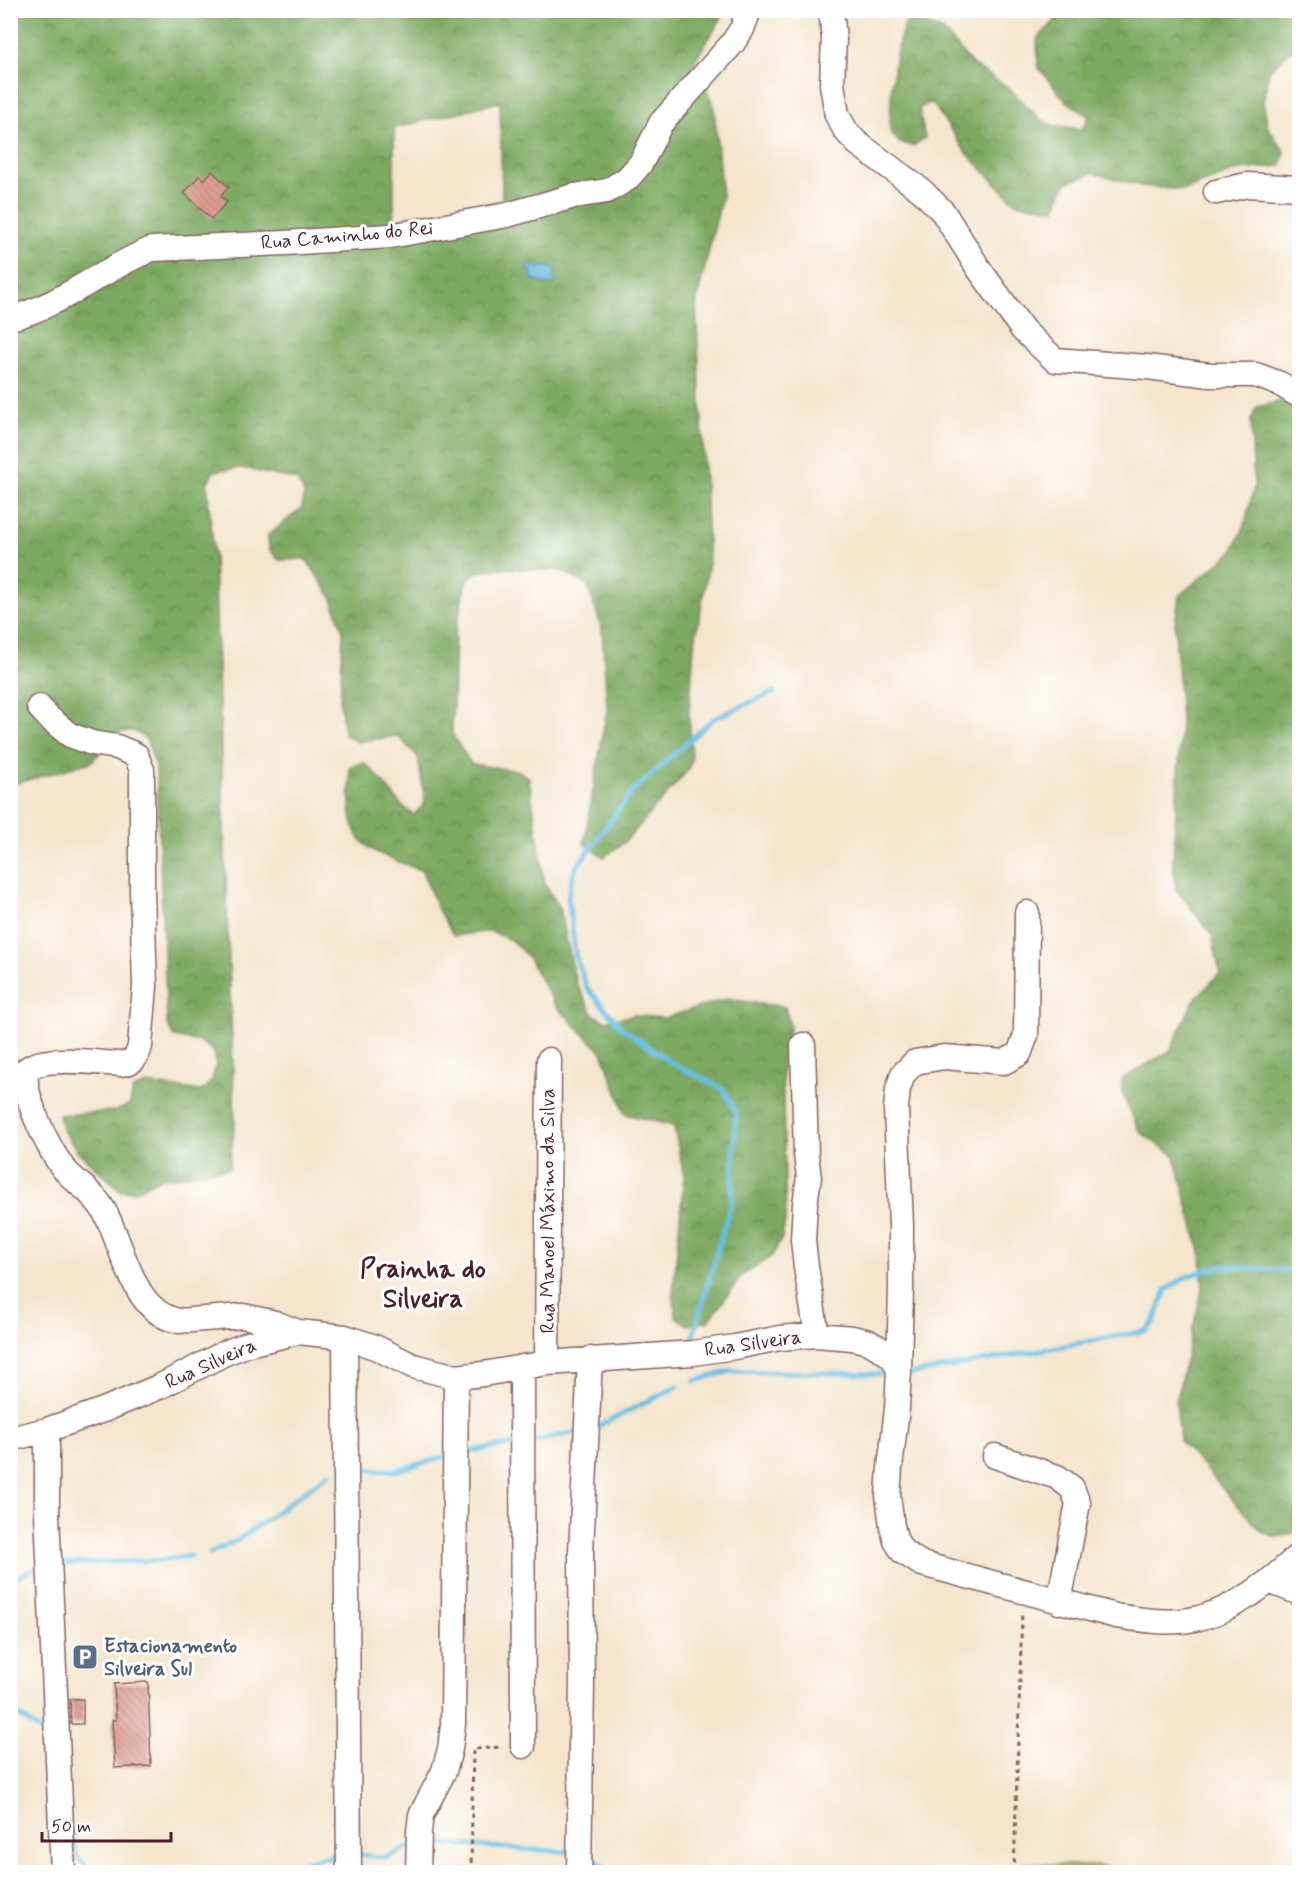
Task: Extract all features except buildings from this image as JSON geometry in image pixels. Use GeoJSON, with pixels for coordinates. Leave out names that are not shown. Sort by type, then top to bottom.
{"type":"FeatureCollection","features":[{"type":"Feature","properties":{"kind":"street","name":"Rua Caminho do Rei"},"geometry":{"type":"LineString","coordinates":[[10,318],[28,314],[50,304],[133,257],[152,249],[390,236],[507,215],[574,196],[607,191],[627,179],[641,163],[662,123],[732,44],[742,29],[748,10]]}},
{"type":"Feature","properties":{"kind":"street"},"geometry":{"type":"LineString","coordinates":[[829,10],[834,39],[832,84],[837,115],[846,131],[857,143],[915,186],[943,212],[985,278],[1023,330],[1055,360],[1147,367],[1210,375],[1256,375],[1280,384],[1299,396]]}},
{"type":"Feature","properties":{"kind":"street"},"geometry":{"type":"LineString","coordinates":[[1216,192],[1247,185],[1299,188]]}},
{"type":"Feature","properties":{"kind":"street"},"geometry":{"type":"LineString","coordinates":[[39,707],[70,735],[92,743],[117,747],[136,755],[142,770],[142,904],[145,986],[140,1046],[133,1061],[121,1064],[53,1061],[31,1066],[27,1069],[26,1078],[36,1118],[55,1157],[67,1173],[95,1197],[104,1210],[136,1287],[161,1314],[179,1321],[243,1316],[275,1323],[298,1332]]}},
{"type":"Feature","properties":{"kind":"street"},"geometry":{"type":"LineString","coordinates":[[1027,913],[1026,1035],[1019,1054],[1004,1062],[945,1057],[915,1062],[903,1074],[898,1089],[896,1134],[901,1225],[899,1370],[888,1496],[896,1541],[903,1552],[922,1564],[1116,1616],[1173,1621],[1198,1619],[1223,1608],[1269,1581],[1299,1554]]}},
{"type":"Feature","properties":{"kind":"street"},"geometry":{"type":"LineString","coordinates":[[803,1045],[806,1155],[809,1177],[803,1240],[817,1335]]}},
{"type":"Feature","properties":{"kind":"street","name":"Rua Manoel Máximo da Silva"},"geometry":{"type":"LineString","coordinates":[[547,1363],[549,1060]]}},
{"type":"Feature","properties":{"kind":"street","name":"Rua Silveira"},"geometry":{"type":"LineString","coordinates":[[10,1439],[47,1430],[106,1409],[161,1386],[225,1353],[249,1344],[298,1332],[345,1337],[375,1347],[413,1366],[456,1377],[547,1363],[693,1353],[780,1338],[817,1335],[869,1342],[893,1358],[899,1370]]}},
{"type":"Feature","properties":{"kind":"street"},"geometry":{"type":"LineString","coordinates":[[345,1337],[349,1869]]}},
{"type":"Feature","properties":{"kind":"street"},"geometry":{"type":"LineString","coordinates":[[579,1872],[582,1684],[581,1552],[590,1359]]}},
{"type":"Feature","properties":{"kind":"street"},"geometry":{"type":"LineString","coordinates":[[522,1367],[523,1746]]}},
{"type":"Feature","properties":{"kind":"street"},"geometry":{"type":"LineString","coordinates":[[418,1872],[421,1815],[444,1771],[453,1724],[456,1377]]}},
{"type":"Feature","properties":{"kind":"street"},"geometry":{"type":"LineString","coordinates":[[47,1430],[47,1512],[63,1872]]}},
{"type":"Feature","properties":{"kind":"street"},"geometry":{"type":"LineString","coordinates":[[995,1456],[1057,1477],[1072,1488],[1078,1503],[1059,1602]]}},
{"type":"Feature","properties":{"kind":"street"},"geometry":{"type":"LineString","coordinates":[[1269,1581],[1299,1593]]}},
{"type":"Feature","properties":{"kind":"path"},"geometry":{"type":"LineString","coordinates":[[1014,1872],[1023,1591]]}},
{"type":"Feature","properties":{"kind":"path"},"geometry":{"type":"LineString","coordinates":[[471,1872],[473,1749],[523,1746]]}},
{"type":"Feature","properties":{"kind":"green space"},"geometry":{"type":"Polygon","coordinates":[[[11,11],[726,11],[694,62],[714,106],[722,196],[696,304],[709,563],[694,647],[689,715],[692,757],[688,770],[627,840],[604,857],[584,844],[607,709],[602,629],[587,584],[562,571],[503,568],[476,572],[466,581],[455,634],[452,734],[471,764],[519,771],[529,778],[545,885],[560,908],[576,983],[593,1014],[605,1021],[634,1015],[664,1018],[727,999],[785,1007],[790,1026],[782,1060],[786,1217],[782,1238],[772,1256],[742,1275],[709,1321],[688,1325],[676,1317],[673,1293],[684,1176],[674,1126],[625,1114],[602,1052],[555,1005],[528,957],[511,940],[491,931],[454,936],[439,912],[422,871],[371,849],[356,833],[350,812],[350,766],[364,763],[414,815],[425,803],[418,757],[398,736],[357,742],[344,734],[340,703],[343,631],[331,596],[306,559],[279,560],[269,549],[268,535],[302,508],[304,493],[297,480],[242,468],[214,471],[207,483],[214,557],[235,1123],[229,1168],[159,1179],[135,1191],[121,1191],[78,1152],[62,1129],[59,1115],[117,1111],[130,1104],[133,1089],[146,1084],[202,1091],[212,1080],[216,1065],[212,1050],[201,1042],[174,1037],[167,1024],[156,767],[146,739],[134,731],[120,732],[91,762],[11,785],[11,11]],[[500,102],[394,128],[394,221],[502,201],[500,102]]]}},
{"type":"Feature","properties":{"kind":"green space"},"geometry":{"type":"Polygon","coordinates":[[[1052,11],[1299,11],[1299,48],[1290,51],[1269,71],[1263,101],[1268,128],[1285,152],[1281,166],[1238,170],[1185,190],[1142,186],[1093,173],[1066,183],[1055,209],[1015,203],[965,151],[932,102],[919,108],[925,138],[913,146],[900,143],[890,132],[895,62],[901,35],[905,23],[918,20],[944,31],[973,65],[1009,88],[1040,119],[1052,125],[1082,129],[1089,117],[1065,100],[1038,67],[1037,39],[1056,20],[1052,11]]]}},
{"type":"Feature","properties":{"kind":"green space"},"geometry":{"type":"Polygon","coordinates":[[[1282,401],[1300,411],[1300,1530],[1279,1537],[1259,1529],[1180,1441],[1176,1400],[1203,1286],[1201,1256],[1175,1156],[1140,1132],[1122,1093],[1122,1079],[1170,1051],[1193,1002],[1220,973],[1212,935],[1176,889],[1173,863],[1181,721],[1175,625],[1179,596],[1232,552],[1244,527],[1254,488],[1251,420],[1257,407],[1282,401]]]}},
{"type":"Feature","properties":{"kind":"green space"},"geometry":{"type":"Polygon","coordinates":[[[1024,1863],[1107,1867],[1107,1872],[1023,1872],[1024,1863]]]}},
{"type":"Feature","properties":{"kind":"water"},"geometry":{"type":"Polygon","coordinates":[[[527,265],[554,268],[556,278],[553,285],[531,278],[531,270],[526,270],[527,265]]]}},
{"type":"Feature","properties":{"kind":"waterway"},"geometry":{"type":"LineString","coordinates":[[692,1339],[732,1200],[736,1112],[723,1089],[672,1063],[622,1028],[587,988],[576,958],[568,896],[575,869],[633,791],[713,719],[774,692]]}},
{"type":"Feature","properties":{"kind":"waterway"},"geometry":{"type":"LineString","coordinates":[[911,1374],[1145,1331],[1154,1322],[1166,1290],[1188,1276],[1219,1266],[1293,1271],[1300,1268]]}},
{"type":"Feature","properties":{"kind":"waterway"},"geometry":{"type":"LineString","coordinates":[[695,1381],[730,1371],[880,1374]]}},
{"type":"Feature","properties":{"kind":"waterway"},"geometry":{"type":"LineString","coordinates":[[599,1426],[678,1386]]}},
{"type":"Feature","properties":{"kind":"waterway"},"geometry":{"type":"LineString","coordinates":[[532,1442],[577,1432]]}},
{"type":"Feature","properties":{"kind":"waterway"},"geometry":{"type":"LineString","coordinates":[[466,1452],[515,1444]]}},
{"type":"Feature","properties":{"kind":"waterway"},"geometry":{"type":"LineString","coordinates":[[356,1469],[395,1471],[447,1456]]}},
{"type":"Feature","properties":{"kind":"waterway"},"geometry":{"type":"LineString","coordinates":[[210,1553],[238,1540],[330,1473]]}},
{"type":"Feature","properties":{"kind":"waterway"},"geometry":{"type":"LineString","coordinates":[[62,1564],[164,1560],[191,1556]]}},
{"type":"Feature","properties":{"kind":"waterway"},"geometry":{"type":"LineString","coordinates":[[10,1580],[37,1568]]}},
{"type":"Feature","properties":{"kind":"waterway"},"geometry":{"type":"LineString","coordinates":[[10,1709],[49,1737]]}},
{"type":"Feature","properties":{"kind":"waterway"},"geometry":{"type":"LineString","coordinates":[[73,1832],[75,1853],[91,1872]]}},
{"type":"Feature","properties":{"kind":"waterway"},"geometry":{"type":"LineString","coordinates":[[426,1843],[569,1852]]}},
{"type":"Feature","properties":{"kind":"waterway"},"geometry":{"type":"LineString","coordinates":[[358,1854],[385,1858],[411,1846]]}},
{"type":"Feature","properties":{"kind":"waterway"},"geometry":{"type":"LineString","coordinates":[[265,1872],[334,1855]]}},
{"type":"Feature","properties":{"kind":"waterway"},"geometry":{"type":"LineString","coordinates":[[590,1855],[611,1872]]}},
{"type":"Feature","properties":{"kind":"place","name":"Estacionamento Silveira Sul"},"geometry":{"type":"Point","coordinates":[85,1657]}},
{"type":"Feature","properties":{"kind":"district","name":"Prainha do Silveira"},"geometry":{"type":"Point","coordinates":[423,1285]}}]}
